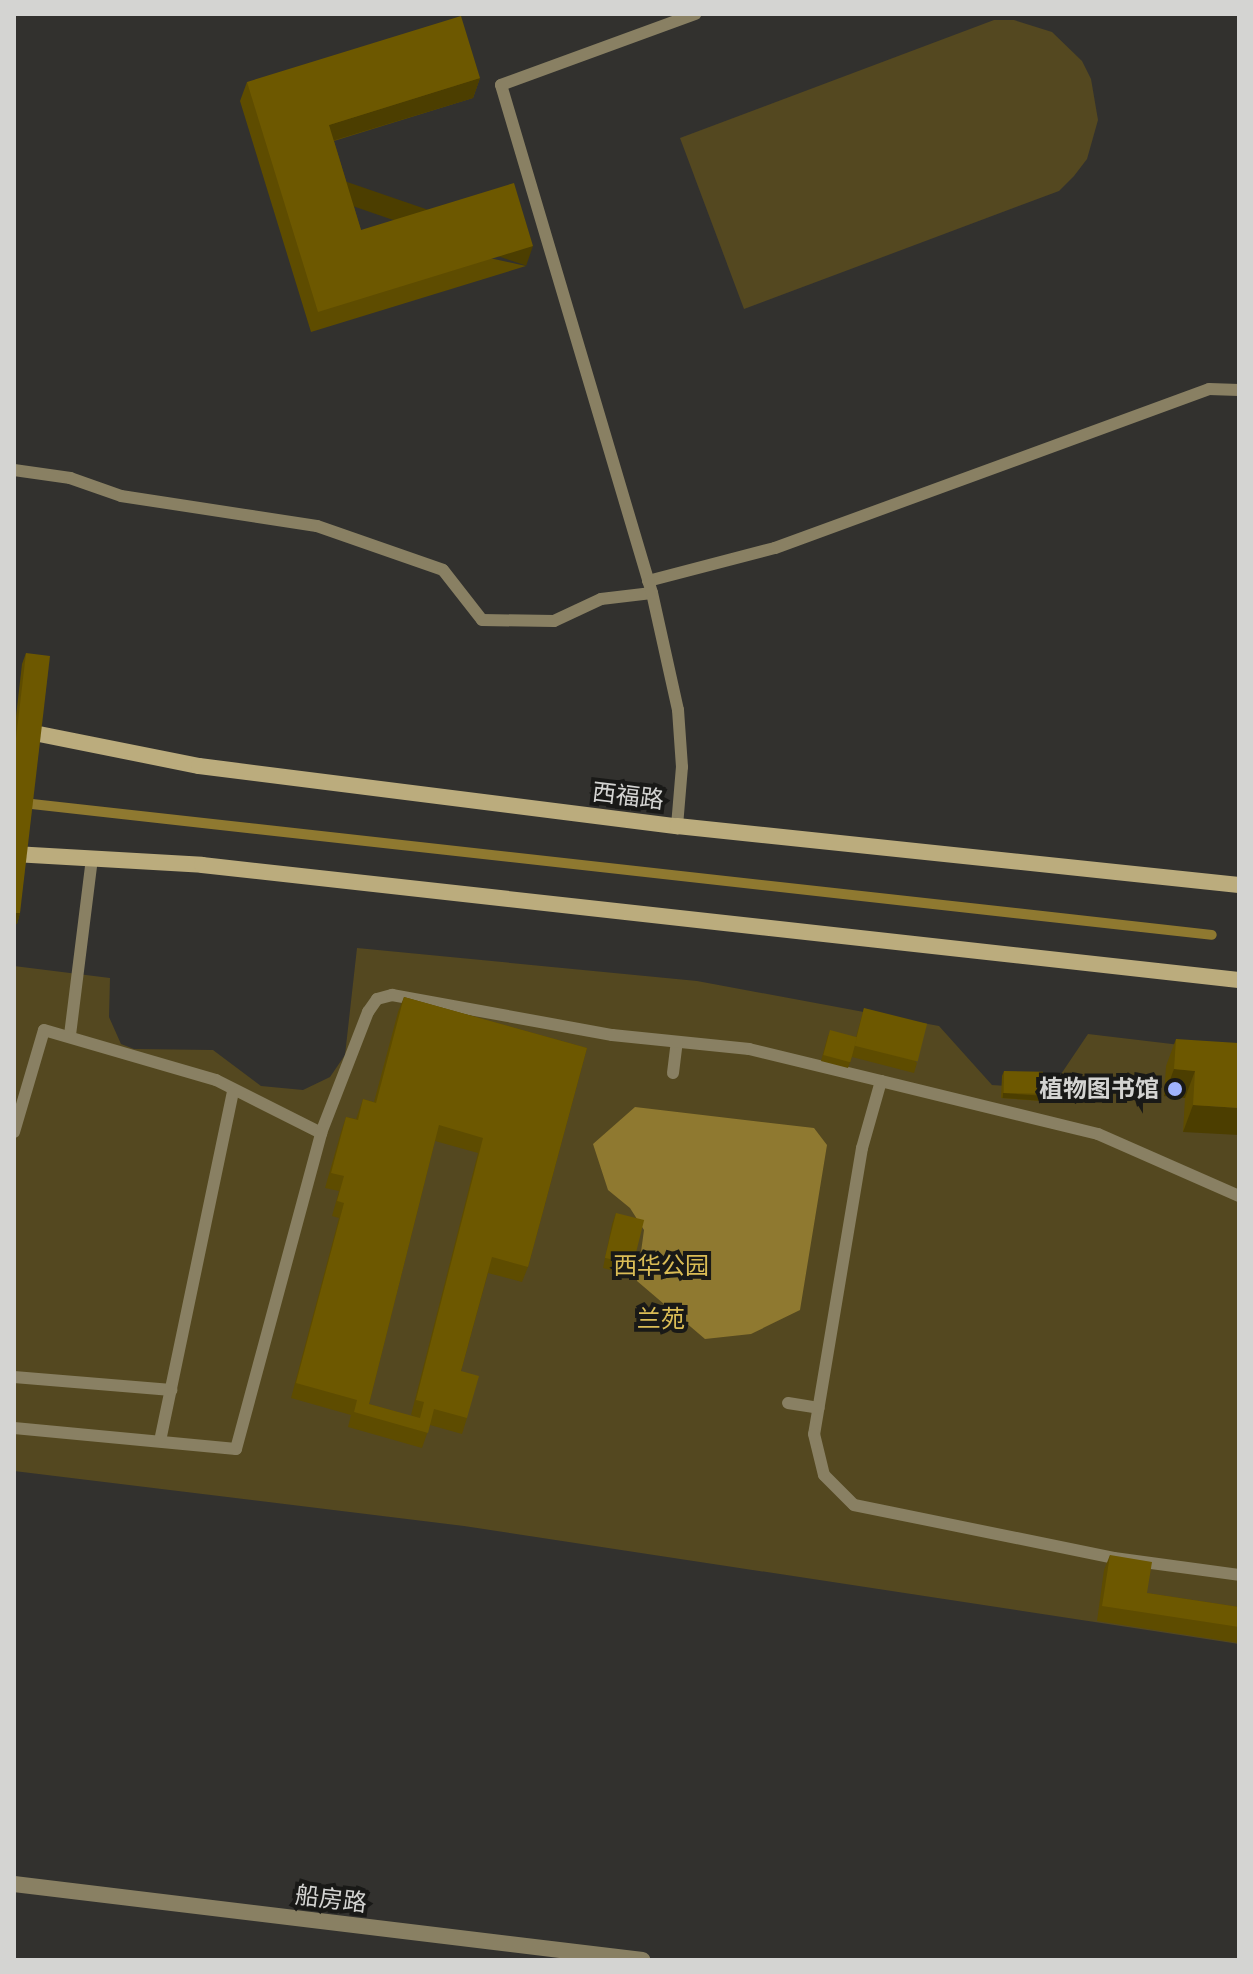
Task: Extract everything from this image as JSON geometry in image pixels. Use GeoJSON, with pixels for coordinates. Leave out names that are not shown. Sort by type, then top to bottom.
{"type":"FeatureCollection","features":[{"type":"Feature","properties":{"kind":"main road","name":"西福路"},"geometry":{"type":"LineString","coordinates":[[14,729],[199,766],[677,826],[1239,885]]}},
{"type":"Feature","properties":{"kind":"main road"},"geometry":{"type":"LineString","coordinates":[[14,854],[218,867],[1239,980]]}},
{"type":"Feature","properties":{"kind":"street","name":"船房路"},"geometry":{"type":"LineString","coordinates":[[14,1884],[642,1960]]}},
{"type":"Feature","properties":{"kind":"lane"},"geometry":{"type":"LineString","coordinates":[[677,826],[682,767],[678,710],[650,587],[501,85],[695,14]]}},
{"type":"Feature","properties":{"kind":"lane"},"geometry":{"type":"LineString","coordinates":[[14,470],[70,478],[121,496],[317,526],[443,570],[482,620],[554,621],[601,599],[775,548],[1209,389],[1239,390]]}},
{"type":"Feature","properties":{"kind":"lane"},"geometry":{"type":"LineString","coordinates":[[70,1035],[92,858]]}},
{"type":"Feature","properties":{"kind":"lane"},"geometry":{"type":"LineString","coordinates":[[14,1428],[236,1449],[321,1133],[368,1012],[377,999],[392,995],[677,1042],[749,1049],[1098,1134],[1239,1196]]}},
{"type":"Feature","properties":{"kind":"lane"},"geometry":{"type":"LineString","coordinates":[[14,1132],[44,1030],[70,1035],[112,1054],[216,1080],[233,1093],[321,1133]]}},
{"type":"Feature","properties":{"kind":"lane"},"geometry":{"type":"LineString","coordinates":[[673,1073],[677,1042]]}},
{"type":"Feature","properties":{"kind":"lane"},"geometry":{"type":"LineString","coordinates":[[881,1081],[862,1148],[819,1408],[814,1448],[824,1475],[854,1505],[1114,1558],[1239,1575]]}},
{"type":"Feature","properties":{"kind":"lane"},"geometry":{"type":"LineString","coordinates":[[160,1441],[233,1093]]}},
{"type":"Feature","properties":{"kind":"lane"},"geometry":{"type":"LineString","coordinates":[[14,1377],[171,1390]]}},
{"type":"Feature","properties":{"kind":"lane"},"geometry":{"type":"LineString","coordinates":[[788,1403],[819,1408]]}},
{"type":"Feature","properties":{"kind":"green space"},"geometry":{"type":"Polygon","coordinates":[[[994,20],[1014,20],[1052,32],[1082,61],[1091,79],[1098,120],[1087,159],[1074,176],[1059,191],[744,309],[680,138],[994,20]]]}},
{"type":"Feature","properties":{"kind":"green space","name":"西华公园"},"geometry":{"type":"Polygon","coordinates":[[[357,948],[697,981],[939,1026],[992,1085],[1051,1089],[1088,1034],[1239,1052],[1239,1644],[464,1526],[14,1471],[14,966],[110,978],[109,1017],[121,1044],[134,1049],[213,1050],[261,1086],[303,1090],[330,1077],[345,1055],[357,948]]]}},
{"type":"Feature","properties":{"kind":"shaded area"},"geometry":{"type":"Polygon","coordinates":[[[635,1107],[814,1128],[827,1145],[800,1310],[751,1334],[705,1339],[637,1281],[644,1230],[630,1208],[608,1190],[593,1144],[635,1107]]]}},
{"type":"Feature","properties":{"kind":"building"},"geometry":{"type":"Polygon","coordinates":[[[461,16],[480,78],[329,125],[361,230],[514,183],[533,246],[318,312],[247,82],[461,16]]]}},
{"type":"Feature","properties":{"kind":"building"},"geometry":{"type":"Polygon","coordinates":[[[26,653],[50,656],[20,913],[14,913],[14,755],[26,653]]]}},
{"type":"Feature","properties":{"kind":"building"},"geometry":{"type":"Polygon","coordinates":[[[404,997],[587,1048],[528,1267],[492,1257],[461,1371],[479,1376],[467,1418],[434,1409],[428,1433],[354,1412],[357,1400],[296,1383],[344,1203],[337,1201],[344,1176],[331,1173],[346,1117],[358,1120],[363,1099],[376,1103],[404,997]],[[439,1125],[369,1404],[420,1418],[424,1402],[416,1400],[483,1138],[439,1125]]]}},
{"type":"Feature","properties":{"kind":"building"},"geometry":{"type":"Polygon","coordinates":[[[864,1008],[927,1024],[918,1062],[855,1046],[864,1008]]]}},
{"type":"Feature","properties":{"kind":"building"},"geometry":{"type":"Polygon","coordinates":[[[830,1030],[857,1037],[850,1062],[823,1055],[830,1030]]]}},
{"type":"Feature","properties":{"kind":"building"},"geometry":{"type":"Polygon","coordinates":[[[1176,1039],[1238,1043],[1239,1108],[1193,1105],[1195,1071],[1174,1069],[1176,1039]]]}},
{"type":"Feature","properties":{"kind":"building"},"geometry":{"type":"Polygon","coordinates":[[[1004,1071],[1043,1072],[1043,1094],[1004,1093],[1004,1071]]]}},
{"type":"Feature","properties":{"kind":"building"},"geometry":{"type":"Polygon","coordinates":[[[616,1213],[644,1220],[633,1265],[605,1258],[616,1213]]]}},
{"type":"Feature","properties":{"kind":"building"},"geometry":{"type":"Polygon","coordinates":[[[1110,1555],[1152,1562],[1147,1593],[1239,1607],[1239,1627],[1102,1606],[1110,1555]]]}},
{"type":"Feature","properties":{"kind":"waterway"},"geometry":{"type":"LineString","coordinates":[[14,802],[1212,935]]}},
{"type":"Feature","properties":{"kind":"place","name":"植物图书馆"},"geometry":{"type":"Point","coordinates":[1175,1089]}},
{"type":"Feature","properties":{"kind":"park label","name":"兰苑"},"geometry":{"type":"Point","coordinates":[661,1319]}}]}
